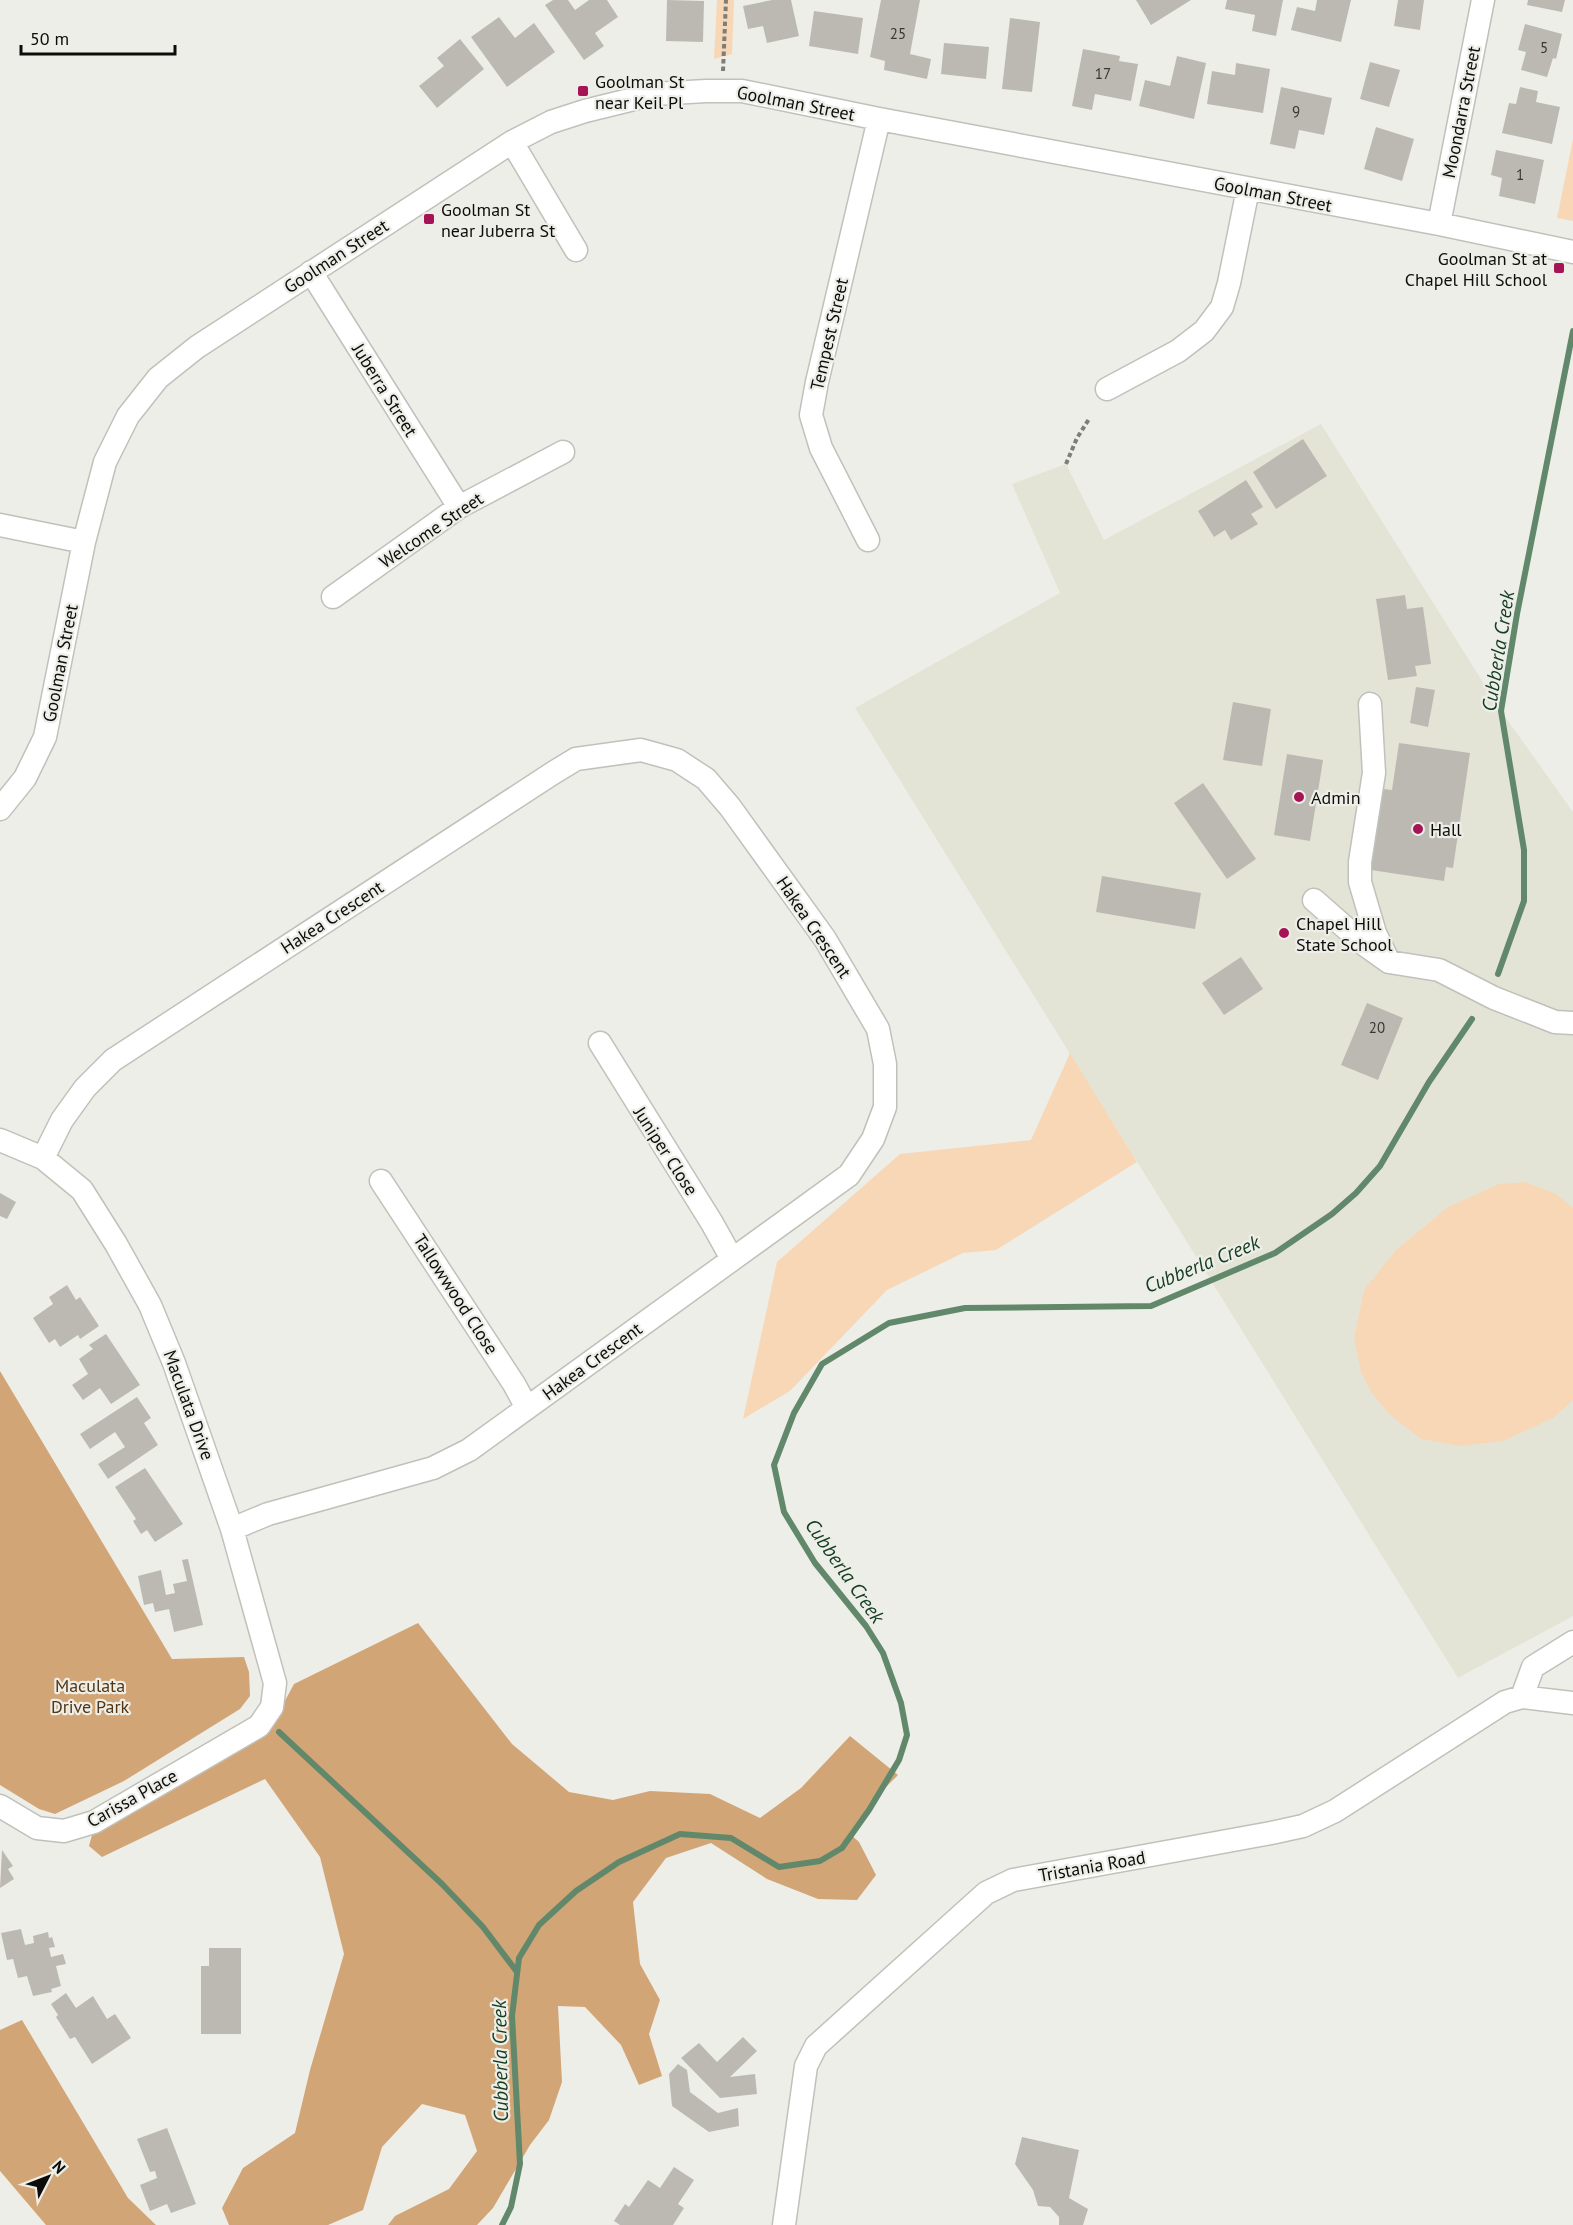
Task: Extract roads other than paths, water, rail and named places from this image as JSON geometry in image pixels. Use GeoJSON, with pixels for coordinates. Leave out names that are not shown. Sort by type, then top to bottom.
{"type":"FeatureCollection","features":[{"type":"Feature","properties":{"kind":"street","name":"Moondarra Street"},"geometry":{"type":"LineString","coordinates":[[1440,224],[1483,0]]}},
{"type":"Feature","properties":{"kind":"street","name":"Goolman Street"},"geometry":{"type":"LineString","coordinates":[[0,810],[25,778],[45,737],[84,542],[105,462],[128,416],[158,378],[197,347],[311,272],[512,142],[551,122],[654,94],[706,90],[742,91],[879,119],[1440,224],[1573,252]]}},
{"type":"Feature","properties":{"kind":"street","name":"Tempest Street"},"geometry":{"type":"LineString","coordinates":[[868,540],[821,448],[812,415],[817,382],[879,119]]}},
{"type":"Feature","properties":{"kind":"street"},"geometry":{"type":"LineString","coordinates":[[512,142],[576,250]]}},
{"type":"Feature","properties":{"kind":"street"},"geometry":{"type":"LineString","coordinates":[[1107,389],[1179,351],[1204,331],[1222,307],[1248,189]]}},
{"type":"Feature","properties":{"kind":"street","name":"Juberra Street"},"geometry":{"type":"LineString","coordinates":[[311,272],[459,507]]}},
{"type":"Feature","properties":{"kind":"street","name":"Welcome Street"},"geometry":{"type":"LineString","coordinates":[[333,597],[459,507],[563,452]]}},
{"type":"Feature","properties":{"kind":"street"},"geometry":{"type":"LineString","coordinates":[[0,525],[84,542]]}},
{"type":"Feature","properties":{"kind":"street"},"geometry":{"type":"LineString","coordinates":[[1370,704],[1374,773],[1360,862],[1360,882],[1375,933],[1389,962]]}},
{"type":"Feature","properties":{"kind":"street","name":"Hakea Crescent"},"geometry":{"type":"LineString","coordinates":[[43,1158],[62,1120],[86,1088],[112,1060],[576,759],[641,750],[677,760],[706,779],[730,807],[825,939],[878,1029],[885,1064],[885,1107],[873,1139],[849,1175],[469,1450],[433,1468],[268,1514],[232,1529]]}},
{"type":"Feature","properties":{"kind":"street"},"geometry":{"type":"LineString","coordinates":[[1314,900],[1365,945],[1389,962],[1439,970],[1494,998],[1555,1022],[1573,1023]]}},
{"type":"Feature","properties":{"kind":"street","name":"Juniper Close"},"geometry":{"type":"LineString","coordinates":[[600,1044],[732,1259]]}},
{"type":"Feature","properties":{"kind":"street","name":"Maculata Drive"},"geometry":{"type":"LineString","coordinates":[[0,1140],[43,1158],[82,1190],[150,1305],[178,1374],[232,1529],[275,1683],[272,1707],[259,1726]]}},
{"type":"Feature","properties":{"kind":"street","name":"Tallowwood Close"},"geometry":{"type":"LineString","coordinates":[[381,1181],[514,1384],[527,1408]]}},
{"type":"Feature","properties":{"kind":"street"},"geometry":{"type":"LineString","coordinates":[[1522,1697],[1533,1666],[1573,1642]]}},
{"type":"Feature","properties":{"kind":"street","name":"Tristania Road"},"geometry":{"type":"LineString","coordinates":[[784,2225],[806,2066],[816,2046],[986,1893],[1013,1880],[1303,1826],[1335,1811],[1505,1702],[1522,1697],[1573,1703]]}},
{"type":"Feature","properties":{"kind":"street","name":"Carissa Place"},"geometry":{"type":"LineString","coordinates":[[0,1806],[37,1828],[64,1831],[94,1822],[259,1726]]}},
{"type":"Feature","properties":{"kind":"waterway","name":"Cubberla Creek"},"geometry":{"type":"LineString","coordinates":[[1498,974],[1524,901],[1524,850],[1501,711],[1517,614],[1573,331]]}},
{"type":"Feature","properties":{"kind":"waterway","name":"Cubberla Creek"},"geometry":{"type":"LineString","coordinates":[[502,2225],[511,2207],[520,2164],[512,2016],[519,1958],[539,1925],[576,1891],[619,1862],[680,1834],[731,1838],[779,1867],[820,1861],[842,1848],[869,1810],[899,1760],[907,1735],[901,1703],[883,1653],[866,1626],[815,1563],[784,1512],[774,1465],[794,1413],[822,1364],[889,1323],[965,1308],[1151,1306],[1275,1253],[1332,1214],[1356,1193],[1380,1166],[1429,1082],[1472,1019]]}},
{"type":"Feature","properties":{"kind":"waterway"},"geometry":{"type":"LineString","coordinates":[[279,1732],[442,1884],[483,1927],[517,1972]]}},
{"type":"Feature","properties":{"kind":"place","name":"Goolman St near Keil Pl"},"geometry":{"type":"Point","coordinates":[583,91]}},
{"type":"Feature","properties":{"kind":"place","name":"Goolman St near Juberra St"},"geometry":{"type":"Point","coordinates":[429,219]}},
{"type":"Feature","properties":{"kind":"place","name":"Goolman St at Chapel Hill School"},"geometry":{"type":"Point","coordinates":[1559,268]}},
{"type":"Feature","properties":{"kind":"place","name":"Admin"},"geometry":{"type":"Point","coordinates":[1299,797]}},
{"type":"Feature","properties":{"kind":"place","name":"Hall"},"geometry":{"type":"Point","coordinates":[1418,829]}},
{"type":"Feature","properties":{"kind":"place","name":"Chapel Hill State School"},"geometry":{"type":"Point","coordinates":[1284,933]}},
{"type":"Feature","properties":{"kind":"park label","name":"Maculata Drive Park"},"geometry":{"type":"Point","coordinates":[90,1695]}}]}
